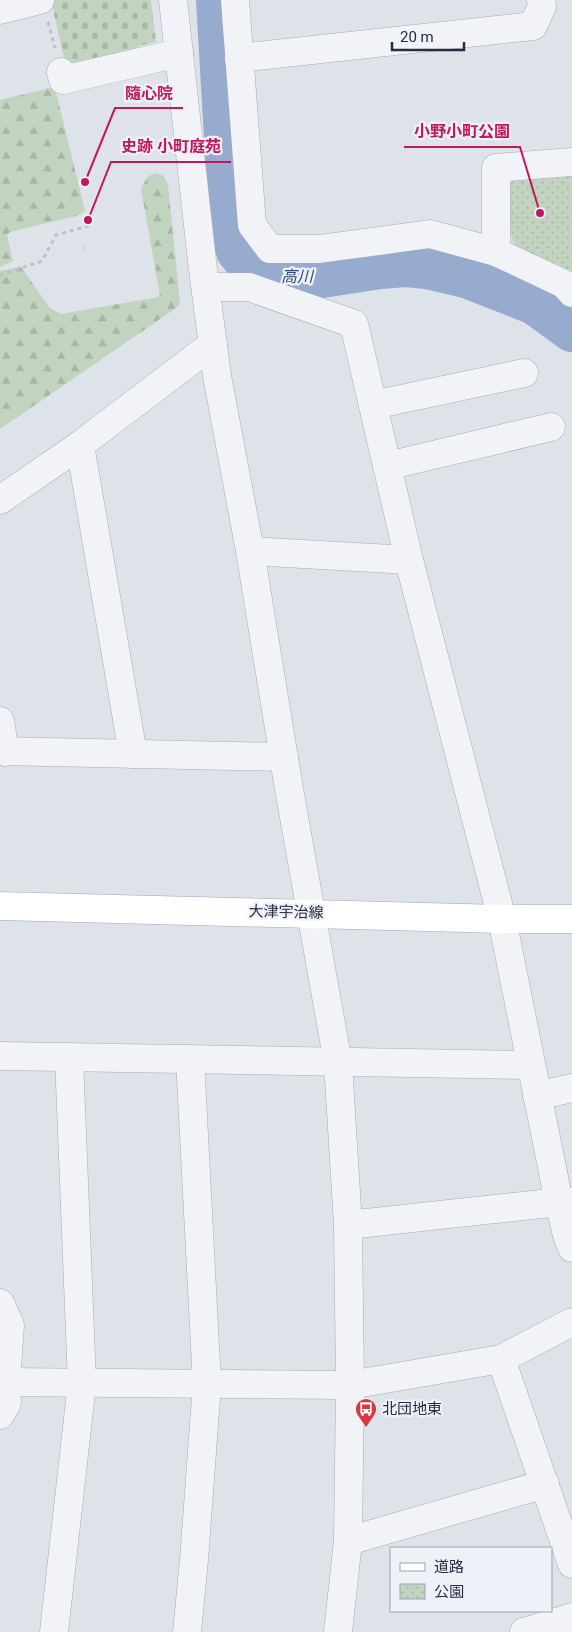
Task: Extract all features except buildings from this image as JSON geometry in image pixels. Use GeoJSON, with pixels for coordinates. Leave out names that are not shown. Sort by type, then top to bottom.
{"type":"FeatureCollection","features":[{"type":"Feature","properties":{"kind":"main road","name":"大津宇治線"},"geometry":{"type":"LineString","coordinates":[[0,906],[502,919],[572,919]]}},
{"type":"Feature","properties":{"kind":"street"},"geometry":{"type":"LineString","coordinates":[[173,0],[217,376],[250,552],[338,1063],[348,1225],[350,1385],[348,1541],[338,1632]]}},
{"type":"Feature","properties":{"kind":"street"},"geometry":{"type":"LineString","coordinates":[[235,0],[252,225],[270,249]]}},
{"type":"Feature","properties":{"kind":"street"},"geometry":{"type":"LineString","coordinates":[[239,58],[533,26],[542,6],[541,0]]}},
{"type":"Feature","properties":{"kind":"street"},"geometry":{"type":"LineString","coordinates":[[0,10],[42,2]]}},
{"type":"Feature","properties":{"kind":"street"},"geometry":{"type":"LineString","coordinates":[[61,72],[63,80],[180,53]]}},
{"type":"Feature","properties":{"kind":"street"},"geometry":{"type":"LineString","coordinates":[[496,252],[496,168],[572,162]]}},
{"type":"Feature","properties":{"kind":"street"},"geometry":{"type":"LineString","coordinates":[[270,249],[319,249],[430,234],[496,252],[564,284],[572,293]]}},
{"type":"Feature","properties":{"kind":"street"},"geometry":{"type":"LineString","coordinates":[[249,287],[270,249]]}},
{"type":"Feature","properties":{"kind":"street"},"geometry":{"type":"LineString","coordinates":[[206,287],[249,287],[354,324],[409,560],[502,919],[530,1065],[565,1202],[567,1235],[572,1248]]}},
{"type":"Feature","properties":{"kind":"street"},"geometry":{"type":"LineString","coordinates":[[0,500],[80,445],[213,344]]}},
{"type":"Feature","properties":{"kind":"street"},"geometry":{"type":"LineString","coordinates":[[373,405],[524,374]]}},
{"type":"Feature","properties":{"kind":"street"},"geometry":{"type":"LineString","coordinates":[[387,466],[551,427]]}},
{"type":"Feature","properties":{"kind":"street"},"geometry":{"type":"LineString","coordinates":[[80,445],[133,754]]}},
{"type":"Feature","properties":{"kind":"street"},"geometry":{"type":"LineString","coordinates":[[250,552],[409,560]]}},
{"type":"Feature","properties":{"kind":"street"},"geometry":{"type":"LineString","coordinates":[[0,721],[3,751],[284,757]]}},
{"type":"Feature","properties":{"kind":"street"},"geometry":{"type":"LineString","coordinates":[[0,1056],[530,1065]]}},
{"type":"Feature","properties":{"kind":"street"},"geometry":{"type":"LineString","coordinates":[[54,1632],[82,1383],[69,1057]]}},
{"type":"Feature","properties":{"kind":"street"},"geometry":{"type":"LineString","coordinates":[[187,1632],[207,1384],[190,1058]]}},
{"type":"Feature","properties":{"kind":"street"},"geometry":{"type":"LineString","coordinates":[[537,1096],[572,1088]]}},
{"type":"Feature","properties":{"kind":"street"},"geometry":{"type":"LineString","coordinates":[[348,1225],[565,1202]]}},
{"type":"Feature","properties":{"kind":"street"},"geometry":{"type":"LineString","coordinates":[[0,1303],[10,1324],[6,1382],[7,1403],[0,1414]]}},
{"type":"Feature","properties":{"kind":"street"},"geometry":{"type":"LineString","coordinates":[[6,1382],[350,1385],[501,1358],[572,1322]]}},
{"type":"Feature","properties":{"kind":"street"},"geometry":{"type":"LineString","coordinates":[[501,1358],[572,1564]]}},
{"type":"Feature","properties":{"kind":"street"},"geometry":{"type":"LineString","coordinates":[[348,1541],[545,1484]]}},
{"type":"Feature","properties":{"kind":"street"},"geometry":{"type":"LineString","coordinates":[[524,1632],[572,1617]]}},
{"type":"Feature","properties":{"kind":"path"},"geometry":{"type":"LineString","coordinates":[[42,2],[61,72]]}},
{"type":"Feature","properties":{"kind":"path"},"geometry":{"type":"LineString","coordinates":[[0,275],[42,261],[56,235],[92,226]]}},
{"type":"Feature","properties":{"kind":"green space"},"geometry":{"type":"Polygon","coordinates":[[[51,0],[151,0],[156,42],[138,46],[139,51],[66,67],[51,0]]]}},
{"type":"Feature","properties":{"kind":"green space"},"geometry":{"type":"Polygon","coordinates":[[[50,88],[56,92],[85,211],[80,215],[10,232],[7,235],[13,261],[0,267],[0,100],[50,88]]]}},
{"type":"Feature","properties":{"kind":"green space"},"geometry":{"type":"Polygon","coordinates":[[[155,173],[164,176],[168,185],[179,306],[0,429],[0,271],[21,267],[50,308],[61,314],[158,297],[160,295],[141,189],[147,177],[155,173]]]}},
{"type":"Feature","properties":{"kind":"green space"},"geometry":{"type":"Polygon","coordinates":[[[572,175],[572,276],[552,263],[521,251],[512,240],[506,187],[517,177],[572,175]]]}},
{"type":"Feature","properties":{"kind":"waterway","name":"高川"},"geometry":{"type":"LineString","coordinates":[[218,0],[231,224],[238,251],[250,265],[278,279],[302,279],[380,267],[406,265],[427,267],[466,276],[535,303],[572,330]]}},
{"type":"Feature","properties":{"kind":"place","name":"隨心院"},"geometry":{"type":"Point","coordinates":[85,182]}},
{"type":"Feature","properties":{"kind":"place","name":"小野小町公園"},"geometry":{"type":"Point","coordinates":[540,213]}},
{"type":"Feature","properties":{"kind":"place","name":"史跡 小町庭苑"},"geometry":{"type":"Point","coordinates":[88,220]}},
{"type":"Feature","properties":{"kind":"place","name":"北団地東"},"geometry":{"type":"Point","coordinates":[366,1428]}}]}
